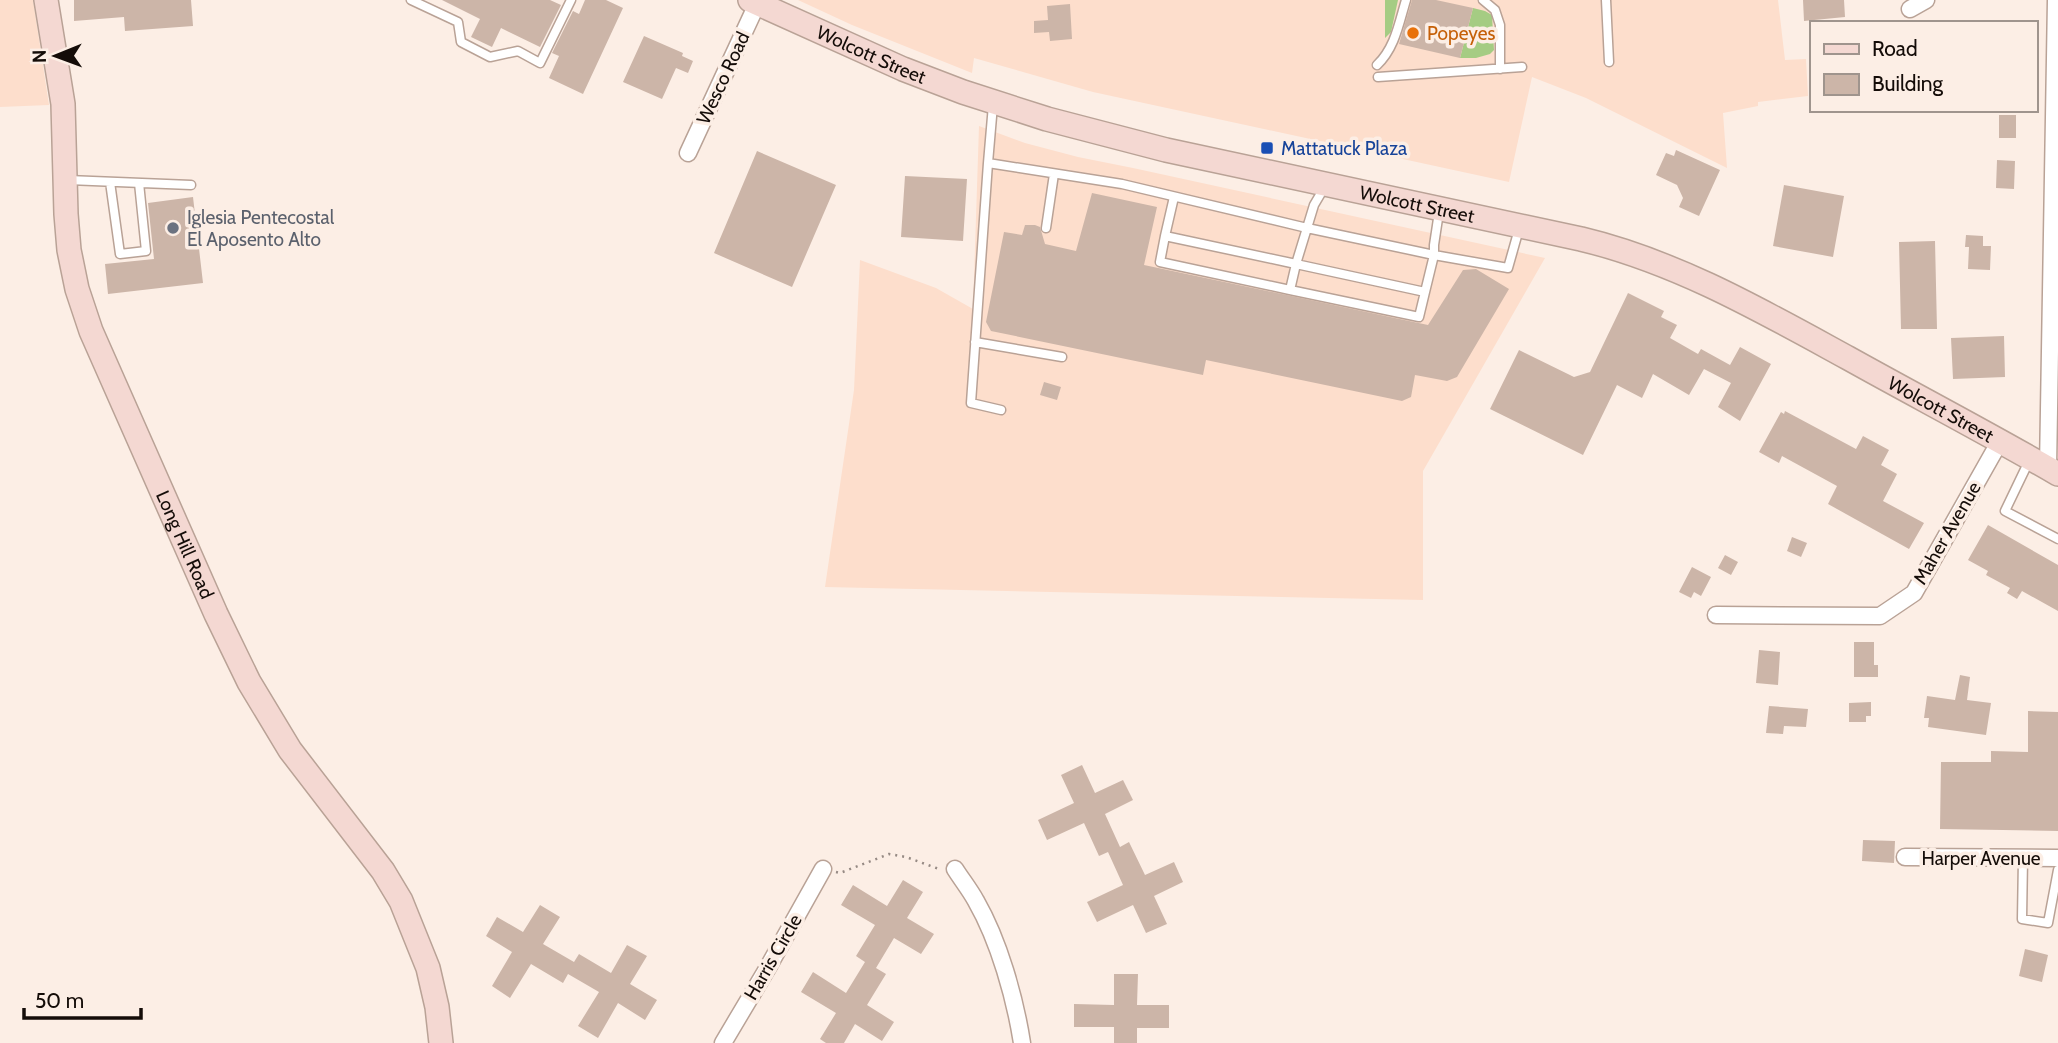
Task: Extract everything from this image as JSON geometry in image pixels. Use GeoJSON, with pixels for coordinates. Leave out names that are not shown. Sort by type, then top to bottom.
{"type":"FeatureCollection","features":[{"type":"Feature","properties":{"kind":"main road","name":"Long Hill Road"},"geometry":{"type":"LineString","coordinates":[[46,0],[61,88],[67,233],[83,308],[216,614],[249,682],[290,750],[383,871],[401,901],[428,968],[438,1007],[441,1043]]}},
{"type":"Feature","properties":{"kind":"main road","name":"Wolcott Street"},"geometry":{"type":"LineString","coordinates":[[753,2],[880,60],[994,102],[1089,131],[1617,249],[1696,279],[1765,313],[2045,467]]}},
{"type":"Feature","properties":{"kind":"street"},"geometry":{"type":"LineString","coordinates":[[1910,9],[1926,0]]}},
{"type":"Feature","properties":{"kind":"street"},"geometry":{"type":"LineString","coordinates":[[2045,467],[2055,297],[2056,0]]}},
{"type":"Feature","properties":{"kind":"street","name":"Wesco Road"},"geometry":{"type":"LineString","coordinates":[[688,153],[753,2]]}},
{"type":"Feature","properties":{"kind":"street","name":"Maher Avenue"},"geometry":{"type":"LineString","coordinates":[[1716,615],[1880,615],[1913,593],[2000,441]]}},
{"type":"Feature","properties":{"kind":"street","name":"Harper Avenue"},"geometry":{"type":"LineString","coordinates":[[1905,857],[2058,858]]}},
{"type":"Feature","properties":{"kind":"street"},"geometry":{"type":"LineString","coordinates":[[955,869],[977,903],[997,949],[1012,994],[1022,1043]]}},
{"type":"Feature","properties":{"kind":"street","name":"Harris Circle"},"geometry":{"type":"LineString","coordinates":[[723,1043],[823,870]]}},
{"type":"Feature","properties":{"kind":"lane"},"geometry":{"type":"LineString","coordinates":[[411,0],[458,22],[461,42],[490,57],[518,51],[540,63],[571,0]]}},
{"type":"Feature","properties":{"kind":"lane"},"geometry":{"type":"LineString","coordinates":[[1377,65],[1387,55],[1393,43],[1406,0]]}},
{"type":"Feature","properties":{"kind":"lane"},"geometry":{"type":"LineString","coordinates":[[1483,0],[1495,10],[1500,25],[1500,69]]}},
{"type":"Feature","properties":{"kind":"lane"},"geometry":{"type":"LineString","coordinates":[[1606,0],[1609,62]]}},
{"type":"Feature","properties":{"kind":"lane"},"geometry":{"type":"LineString","coordinates":[[1378,78],[1522,67]]}},
{"type":"Feature","properties":{"kind":"lane"},"geometry":{"type":"LineString","coordinates":[[994,102],[971,402],[1001,410]]}},
{"type":"Feature","properties":{"kind":"lane"},"geometry":{"type":"LineString","coordinates":[[988,163],[1122,184],[1307,228],[1508,268],[1520,226]]}},
{"type":"Feature","properties":{"kind":"lane"},"geometry":{"type":"LineString","coordinates":[[1046,228],[1054,174]]}},
{"type":"Feature","properties":{"kind":"lane"},"geometry":{"type":"LineString","coordinates":[[65,180],[191,185]]}},
{"type":"Feature","properties":{"kind":"lane"},"geometry":{"type":"LineString","coordinates":[[110,182],[120,254],[146,251],[139,183]]}},
{"type":"Feature","properties":{"kind":"lane"},"geometry":{"type":"LineString","coordinates":[[1290,290],[1314,205],[1327,184]]}},
{"type":"Feature","properties":{"kind":"lane"},"geometry":{"type":"LineString","coordinates":[[1174,197],[1160,262],[1419,317],[1434,255],[1440,209]]}},
{"type":"Feature","properties":{"kind":"lane"},"geometry":{"type":"LineString","coordinates":[[1165,236],[1425,292]]}},
{"type":"Feature","properties":{"kind":"lane"},"geometry":{"type":"LineString","coordinates":[[975,342],[1062,357]]}},
{"type":"Feature","properties":{"kind":"lane"},"geometry":{"type":"LineString","coordinates":[[2045,467],[2006,511],[2058,539]]}},
{"type":"Feature","properties":{"kind":"lane"},"geometry":{"type":"LineString","coordinates":[[2023,858],[2022,919],[2048,923],[2058,870]]}},
{"type":"Feature","properties":{"kind":"path"},"geometry":{"type":"LineString","coordinates":[[823,870],[840,873],[889,854],[906,857],[934,869],[955,869]]}},
{"type":"Feature","properties":{"kind":"shaded area"},"geometry":{"type":"Polygon","coordinates":[[[0,0],[33,0],[49,105],[0,107],[0,0]]]}},
{"type":"Feature","properties":{"kind":"shaded area","name":"Mattatuck Plaza"},"geometry":{"type":"Polygon","coordinates":[[[798,0],[1778,0],[1785,60],[1806,59],[1808,96],[1758,102],[1758,106],[1723,113],[1727,168],[1586,98],[1532,77],[1509,182],[1093,92],[974,58],[972,73],[852,25],[798,0]]]}},
{"type":"Feature","properties":{"kind":"shaded area"},"geometry":{"type":"Polygon","coordinates":[[[979,126],[1025,143],[1078,157],[1545,258],[1423,471],[1423,600],[825,587],[854,390],[860,260],[936,288],[973,309],[979,126]]]}},
{"type":"Feature","properties":{"kind":"green space"},"geometry":{"type":"Polygon","coordinates":[[[1385,0],[1398,0],[1391,32],[1385,38],[1385,0]]]}},
{"type":"Feature","properties":{"kind":"green space"},"geometry":{"type":"Polygon","coordinates":[[[1473,8],[1492,15],[1494,50],[1476,58],[1460,58],[1473,8]]]}},
{"type":"Feature","properties":{"kind":"building"},"geometry":{"type":"Polygon","coordinates":[[[74,0],[191,0],[193,26],[125,31],[124,17],[74,21],[74,0]]]}},
{"type":"Feature","properties":{"kind":"building"},"geometry":{"type":"Polygon","coordinates":[[[442,0],[550,0],[561,5],[540,47],[501,28],[492,47],[471,37],[480,19],[442,0]]]}},
{"type":"Feature","properties":{"kind":"building"},"geometry":{"type":"Polygon","coordinates":[[[585,0],[606,0],[623,8],[583,94],[549,78],[559,56],[552,53],[573,11],[579,14],[585,0]]]}},
{"type":"Feature","properties":{"kind":"building"},"geometry":{"type":"Polygon","coordinates":[[[1412,0],[1436,0],[1473,8],[1460,58],[1399,44],[1412,0]]]}},
{"type":"Feature","properties":{"kind":"building"},"geometry":{"type":"Polygon","coordinates":[[[1803,0],[1844,0],[1845,17],[1804,21],[1803,0]]]}},
{"type":"Feature","properties":{"kind":"building"},"geometry":{"type":"Polygon","coordinates":[[[1070,4],[1072,39],[1050,41],[1049,32],[1034,33],[1034,21],[1048,20],[1047,6],[1070,4]]]}},
{"type":"Feature","properties":{"kind":"building"},"geometry":{"type":"Polygon","coordinates":[[[644,36],[683,53],[682,56],[693,61],[688,73],[676,68],[662,99],[623,82],[644,36]]]}},
{"type":"Feature","properties":{"kind":"building"},"geometry":{"type":"Polygon","coordinates":[[[1999,115],[2016,115],[2016,138],[1999,138],[1999,115]]]}},
{"type":"Feature","properties":{"kind":"building"},"geometry":{"type":"Polygon","coordinates":[[[1676,150],[1720,170],[1699,216],[1679,207],[1683,198],[1677,185],[1656,175],[1666,153],[1674,156],[1676,150]]]}},
{"type":"Feature","properties":{"kind":"building"},"geometry":{"type":"Polygon","coordinates":[[[757,151],[836,185],[792,287],[714,253],[757,151]]]}},
{"type":"Feature","properties":{"kind":"building"},"geometry":{"type":"Polygon","coordinates":[[[1997,160],[2015,161],[2014,189],[1996,188],[1997,160]]]}},
{"type":"Feature","properties":{"kind":"building"},"geometry":{"type":"Polygon","coordinates":[[[905,176],[967,179],[963,241],[901,237],[905,176]]]}},
{"type":"Feature","properties":{"kind":"building"},"geometry":{"type":"Polygon","coordinates":[[[1784,185],[1844,196],[1833,257],[1773,246],[1784,185]]]}},
{"type":"Feature","properties":{"kind":"building"},"geometry":{"type":"Polygon","coordinates":[[[1092,193],[1157,207],[1144,265],[1428,325],[1463,270],[1476,269],[1509,289],[1457,377],[1447,381],[1415,375],[1411,397],[1402,401],[1206,360],[1203,375],[991,331],[986,322],[1004,232],[1022,235],[1025,225],[1035,225],[1040,227],[1045,244],[1076,251],[1092,193]]]}},
{"type":"Feature","properties":{"kind":"building","name":"Iglesia Pentecostal El Aposento Alto"},"geometry":{"type":"Polygon","coordinates":[[[193,197],[203,283],[108,294],[105,264],[154,259],[148,203],[193,197]]]}},
{"type":"Feature","properties":{"kind":"building"},"geometry":{"type":"Polygon","coordinates":[[[1966,235],[1983,236],[1983,246],[1991,246],[1990,270],[1968,269],[1969,247],[1965,247],[1966,235]]]}},
{"type":"Feature","properties":{"kind":"building"},"geometry":{"type":"Polygon","coordinates":[[[1935,241],[1937,329],[1901,329],[1899,242],[1935,241]]]}},
{"type":"Feature","properties":{"kind":"building"},"geometry":{"type":"Polygon","coordinates":[[[1628,293],[1664,311],[1661,317],[1677,325],[1670,338],[1698,354],[1701,349],[1730,365],[1740,347],[1771,364],[1740,421],[1718,407],[1731,383],[1704,369],[1689,395],[1653,374],[1642,398],[1617,385],[1583,455],[1490,409],[1519,350],[1574,377],[1590,372],[1628,293]]]}},
{"type":"Feature","properties":{"kind":"building"},"geometry":{"type":"Polygon","coordinates":[[[2004,336],[2005,377],[1953,379],[1951,338],[2004,336]]]}},
{"type":"Feature","properties":{"kind":"building"},"geometry":{"type":"Polygon","coordinates":[[[1044,382],[1061,387],[1057,400],[1040,395],[1044,382]]]}},
{"type":"Feature","properties":{"kind":"building"},"geometry":{"type":"Polygon","coordinates":[[[1785,411],[1856,449],[1863,436],[1889,450],[1881,465],[1897,474],[1883,501],[1924,523],[1909,549],[1828,504],[1837,486],[1782,456],[1779,463],[1759,452],[1781,412],[1784,414],[1785,411]]]}},
{"type":"Feature","properties":{"kind":"building"},"geometry":{"type":"Polygon","coordinates":[[[1988,525],[2058,565],[2058,611],[2022,591],[2017,599],[2007,593],[2010,588],[1986,575],[1988,571],[1968,560],[1988,525]]]}},
{"type":"Feature","properties":{"kind":"building"},"geometry":{"type":"Polygon","coordinates":[[[1792,537],[1807,543],[1801,557],[1787,551],[1792,537]]]}},
{"type":"Feature","properties":{"kind":"building"},"geometry":{"type":"Polygon","coordinates":[[[1725,555],[1738,562],[1731,575],[1718,568],[1725,555]]]}},
{"type":"Feature","properties":{"kind":"building"},"geometry":{"type":"Polygon","coordinates":[[[1692,567],[1711,577],[1701,596],[1694,592],[1691,598],[1679,592],[1692,567]]]}},
{"type":"Feature","properties":{"kind":"building"},"geometry":{"type":"Polygon","coordinates":[[[1854,642],[1874,642],[1874,665],[1878,665],[1878,677],[1854,677],[1854,642]]]}},
{"type":"Feature","properties":{"kind":"building"},"geometry":{"type":"Polygon","coordinates":[[[1759,650],[1780,652],[1778,685],[1756,683],[1759,650]]]}},
{"type":"Feature","properties":{"kind":"building"},"geometry":{"type":"Polygon","coordinates":[[[1960,675],[1970,677],[1967,700],[1991,703],[1986,735],[1928,727],[1929,718],[1924,718],[1927,696],[1955,700],[1960,675]]]}},
{"type":"Feature","properties":{"kind":"building"},"geometry":{"type":"Polygon","coordinates":[[[1871,702],[1871,716],[1866,716],[1866,722],[1849,722],[1849,703],[1871,702]]]}},
{"type":"Feature","properties":{"kind":"building"},"geometry":{"type":"Polygon","coordinates":[[[1769,706],[1808,709],[1806,727],[1784,726],[1783,734],[1766,733],[1769,706]]]}},
{"type":"Feature","properties":{"kind":"building"},"geometry":{"type":"Polygon","coordinates":[[[2028,711],[2058,712],[2058,831],[1940,829],[1941,762],[1991,762],[1991,751],[2028,752],[2028,711]]]}},
{"type":"Feature","properties":{"kind":"building"},"geometry":{"type":"Polygon","coordinates":[[[1082,765],[1095,793],[1123,780],[1133,800],[1105,814],[1120,847],[1129,842],[1145,875],[1174,862],[1183,882],[1154,896],[1167,924],[1146,933],[1133,905],[1097,922],[1087,902],[1123,885],[1108,852],[1099,856],[1084,823],[1047,840],[1038,820],[1074,803],[1061,775],[1082,765]]]}},
{"type":"Feature","properties":{"kind":"building"},"geometry":{"type":"Polygon","coordinates":[[[1863,840],[1895,841],[1894,863],[1862,861],[1863,840]]]}},
{"type":"Feature","properties":{"kind":"building"},"geometry":{"type":"Polygon","coordinates":[[[903,880],[923,892],[907,918],[934,934],[921,954],[894,938],[876,968],[886,974],[867,1005],[894,1022],[882,1041],[855,1024],[844,1043],[826,1043],[820,1039],[836,1013],[801,992],[813,972],[846,993],[865,962],[856,956],[875,925],[841,905],[853,885],[887,906],[903,880]]]}},
{"type":"Feature","properties":{"kind":"building"},"geometry":{"type":"Polygon","coordinates":[[[540,905],[560,917],[543,944],[574,962],[579,954],[611,973],[627,945],[647,956],[630,984],[657,1000],[645,1020],[618,1003],[598,1038],[578,1026],[599,992],[568,974],[563,983],[531,964],[510,998],[492,986],[512,952],[486,936],[497,917],[523,932],[540,905]]]}},
{"type":"Feature","properties":{"kind":"building"},"geometry":{"type":"Polygon","coordinates":[[[2025,949],[2048,955],[2042,982],[2019,976],[2025,949]]]}},
{"type":"Feature","properties":{"kind":"building"},"geometry":{"type":"Polygon","coordinates":[[[1114,974],[1138,974],[1137,1005],[1169,1005],[1169,1028],[1137,1028],[1137,1043],[1114,1043],[1114,1027],[1074,1027],[1074,1004],[1114,1005],[1114,974]]]}},
{"type":"Feature","properties":{"kind":"place","name":"Popeyes"},"geometry":{"type":"Point","coordinates":[1413,33]}},
{"type":"Feature","properties":{"kind":"place","name":"Mattatuck Plaza"},"geometry":{"type":"Point","coordinates":[1267,148]}},
{"type":"Feature","properties":{"kind":"place","name":"Iglesia Pentecostal El Aposento Alto"},"geometry":{"type":"Point","coordinates":[173,228]}}]}
